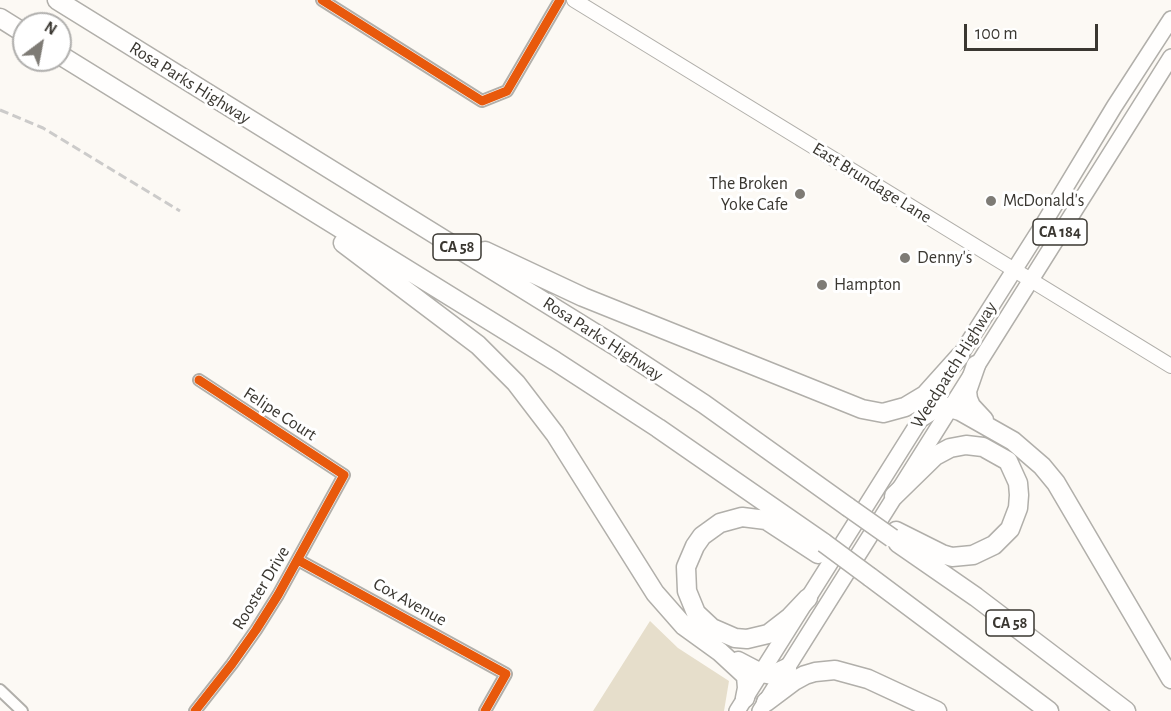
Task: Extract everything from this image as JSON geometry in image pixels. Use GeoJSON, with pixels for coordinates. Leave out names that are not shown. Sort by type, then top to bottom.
{"type":"FeatureCollection","features":[{"type":"Feature","properties":{"kind":"highway","name":"Rosa Parks Highway"},"geometry":{"type":"LineString","coordinates":[[57,0],[614,345],[704,404],[848,507],[894,534]]}},
{"type":"Feature","properties":{"kind":"highway","name":"CA 58"},"geometry":{"type":"LineString","coordinates":[[72,62],[555,361],[658,428],[821,548],[952,638],[1049,711]]}},
{"type":"Feature","properties":{"kind":"highway"},"geometry":{"type":"LineString","coordinates":[[253,122],[446,230],[531,274],[862,409],[883,412],[904,407],[925,395],[960,356]]}},
{"type":"Feature","properties":{"kind":"highway"},"geometry":{"type":"LineString","coordinates":[[309,210],[341,241],[478,345],[516,383],[555,434],[655,593],[684,626],[720,652],[746,676],[747,688],[741,705]]}},
{"type":"Feature","properties":{"kind":"highway"},"geometry":{"type":"LineString","coordinates":[[976,365],[967,391],[968,399],[971,406],[992,428]]}},
{"type":"Feature","properties":{"kind":"highway"},"geometry":{"type":"LineString","coordinates":[[922,417],[936,408],[950,407],[992,428],[1025,450],[1042,466],[1056,483],[1171,679]]}},
{"type":"Feature","properties":{"kind":"highway"},"geometry":{"type":"LineString","coordinates":[[894,496],[936,456],[951,448],[966,445],[983,447],[1008,461],[1014,471],[1019,495],[1018,508],[1010,529],[994,545],[973,555],[952,557],[894,534]]}},
{"type":"Feature","properties":{"kind":"highway"},"geometry":{"type":"LineString","coordinates":[[808,598],[790,617],[768,634],[747,639],[735,638],[712,628],[696,613],[687,591],[686,567],[692,551],[702,536],[720,523],[742,517],[766,520],[821,548]]}},
{"type":"Feature","properties":{"kind":"highway","name":"CA 58"},"geometry":{"type":"LineString","coordinates":[[894,534],[1126,711]]}},
{"type":"Feature","properties":{"kind":"highway"},"geometry":{"type":"LineString","coordinates":[[720,652],[761,673],[772,675],[787,668]]}},
{"type":"Feature","properties":{"kind":"highway"},"geometry":{"type":"LineString","coordinates":[[763,706],[794,681],[814,672],[835,670],[868,679],[937,711]]}},
{"type":"Feature","properties":{"kind":"main road","name":"East Brundage Lane"},"geometry":{"type":"LineString","coordinates":[[574,0],[1171,366]]}},
{"type":"Feature","properties":{"kind":"main road","name":"Weedpatch Highway"},"geometry":{"type":"LineString","coordinates":[[741,705],[1171,18]]}},
{"type":"Feature","properties":{"kind":"main road","name":"Weedpatch Highway"},"geometry":{"type":"LineString","coordinates":[[763,706],[1171,57]]}},
{"type":"Feature","properties":{"kind":"street"},"geometry":{"type":"LineString","coordinates":[[322,0],[482,101],[507,90],[560,0]]}},
{"type":"Feature","properties":{"kind":"street","name":"Felipe Court"},"geometry":{"type":"LineString","coordinates":[[199,380],[344,475]]}},
{"type":"Feature","properties":{"kind":"street","name":"Rooster Drive"},"geometry":{"type":"LineString","coordinates":[[195,711],[256,630],[298,560],[344,475]]}},
{"type":"Feature","properties":{"kind":"street","name":"Cox Avenue"},"geometry":{"type":"LineString","coordinates":[[298,560],[506,674],[485,711]]}},
{"type":"Feature","properties":{"kind":"street"},"geometry":{"type":"LineString","coordinates":[[0,690],[22,711]]}},
{"type":"Feature","properties":{"kind":"shaded area"},"geometry":{"type":"Polygon","coordinates":[[[650,621],[678,648],[729,681],[724,711],[593,711],[650,621]]]}},
{"type":"Feature","properties":{"kind":"railway"},"geometry":{"type":"LineString","coordinates":[[0,110],[43,128],[180,211]]}},
{"type":"Feature","properties":{"kind":"cycle path"},"geometry":{"type":"LineString","coordinates":[[322,0],[482,101],[507,91],[560,0]]}},
{"type":"Feature","properties":{"kind":"cycle path"},"geometry":{"type":"LineString","coordinates":[[195,711],[256,630],[278,595],[344,475],[199,380]]}},
{"type":"Feature","properties":{"kind":"cycle path"},"geometry":{"type":"LineString","coordinates":[[298,560],[506,674],[485,711]]}},
{"type":"Feature","properties":{"kind":"place","name":"The Broken Yoke Cafe"},"geometry":{"type":"Point","coordinates":[800,194]}},
{"type":"Feature","properties":{"kind":"place","name":"McDonald's"},"geometry":{"type":"Point","coordinates":[991,201]}},
{"type":"Feature","properties":{"kind":"place","name":"Denny's"},"geometry":{"type":"Point","coordinates":[905,258]}},
{"type":"Feature","properties":{"kind":"place","name":"Hampton"},"geometry":{"type":"Point","coordinates":[822,285]}}]}
